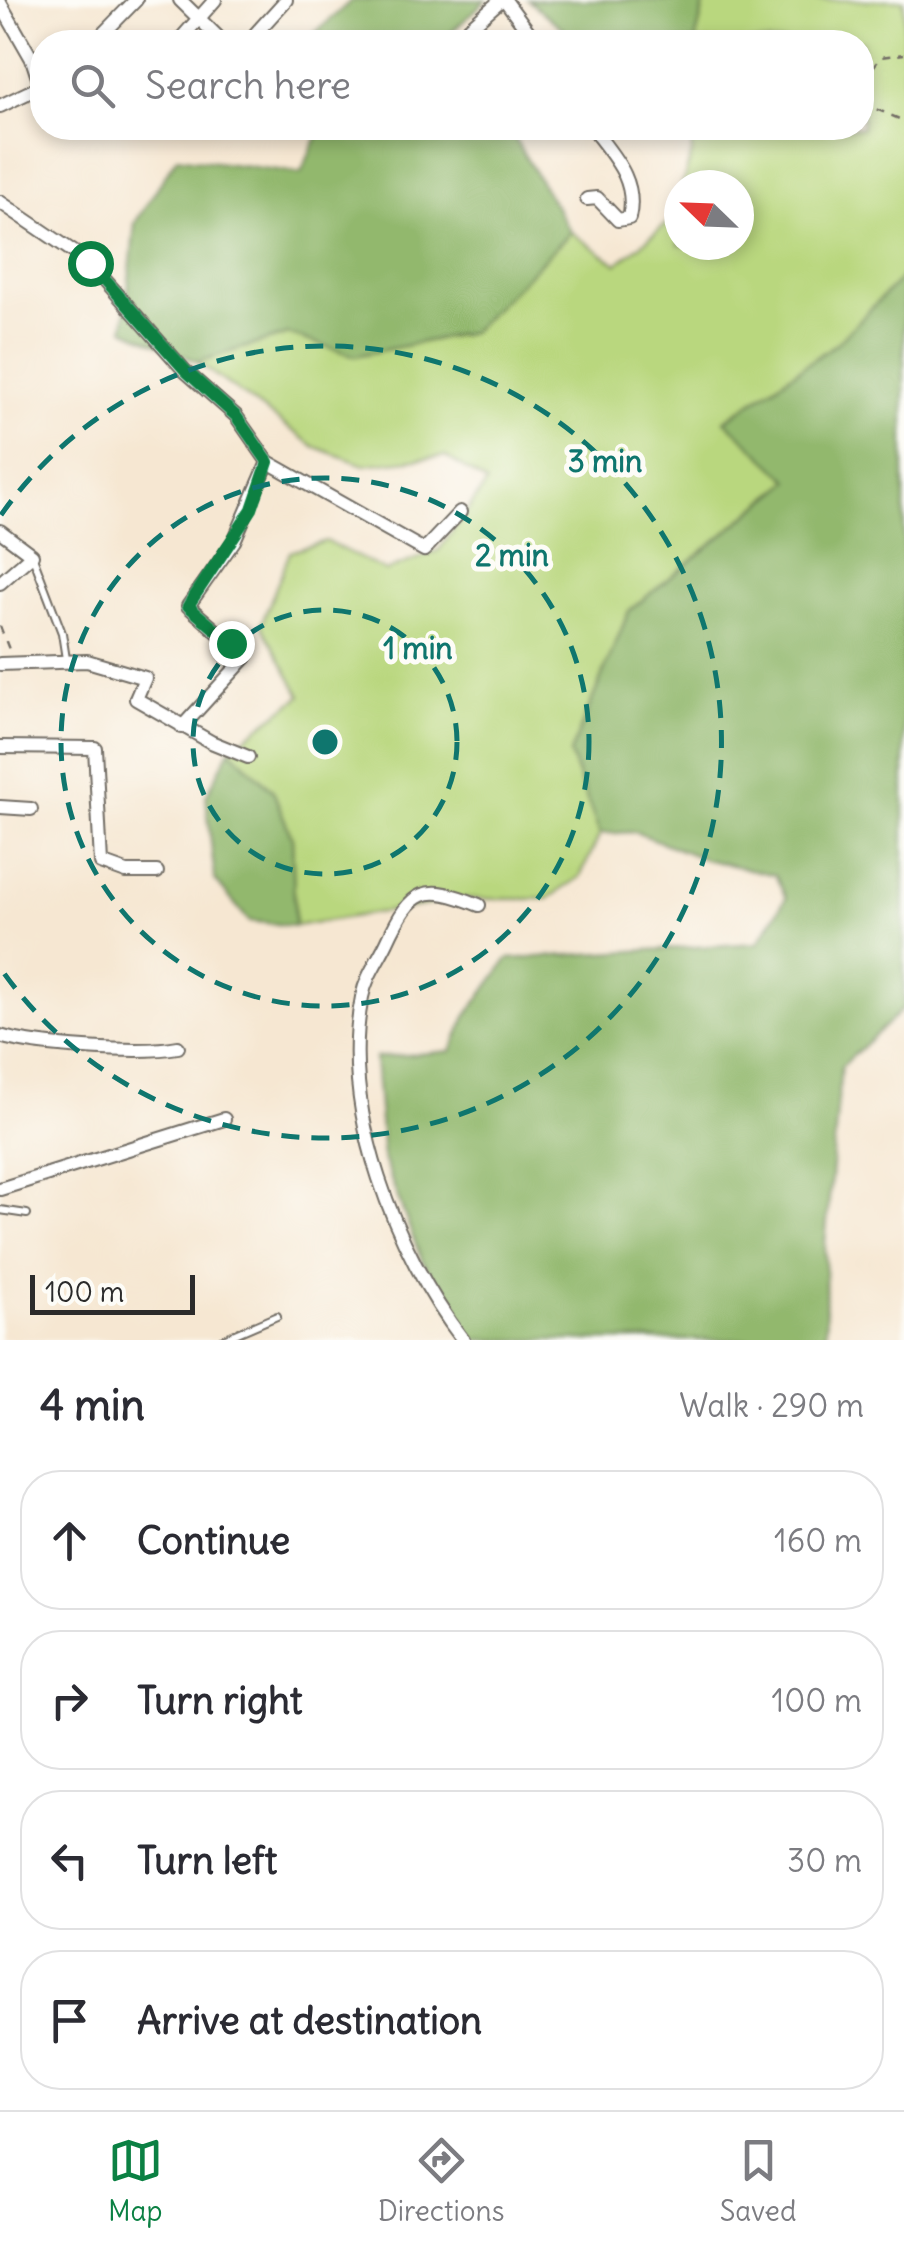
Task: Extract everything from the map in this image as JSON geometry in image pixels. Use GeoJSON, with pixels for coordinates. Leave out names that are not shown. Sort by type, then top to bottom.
{"type":"FeatureCollection","features":[{"type":"Feature","properties":{"kind":"street"},"geometry":{"type":"LineString","coordinates":[[107,30],[136,0]]}},
{"type":"Feature","properties":{"kind":"street"},"geometry":{"type":"LineString","coordinates":[[180,0],[212,30]]}},
{"type":"Feature","properties":{"kind":"street"},"geometry":{"type":"LineString","coordinates":[[188,30],[215,0]]}},
{"type":"Feature","properties":{"kind":"street"},"geometry":{"type":"LineString","coordinates":[[259,30],[286,0]]}},
{"type":"Feature","properties":{"kind":"street"},"geometry":{"type":"LineString","coordinates":[[468,30],[503,0],[527,30]]}},
{"type":"Feature","properties":{"kind":"street"},"geometry":{"type":"LineString","coordinates":[[0,3],[30,55]]}},
{"type":"Feature","properties":{"kind":"street"},"geometry":{"type":"LineString","coordinates":[[0,106],[30,92]]}},
{"type":"Feature","properties":{"kind":"street"},"geometry":{"type":"LineString","coordinates":[[587,199],[597,198],[618,220],[629,218],[632,204],[624,170],[601,140]]}},
{"type":"Feature","properties":{"kind":"street"},"geometry":{"type":"LineString","coordinates":[[0,202],[90,263],[186,371],[236,416],[268,462],[424,550],[460,512]]}},
{"type":"Feature","properties":{"kind":"street"},"geometry":{"type":"LineString","coordinates":[[182,727],[246,657],[188,606],[252,509],[268,462]]}},
{"type":"Feature","properties":{"kind":"street"},"geometry":{"type":"LineString","coordinates":[[0,531],[32,555],[0,583]]}},
{"type":"Feature","properties":{"kind":"street"},"geometry":{"type":"LineString","coordinates":[[7,664],[66,659],[145,678],[136,699],[182,727],[248,757]]}},
{"type":"Feature","properties":{"kind":"street"},"geometry":{"type":"LineString","coordinates":[[0,747],[95,748],[102,863],[126,872],[157,872]]}},
{"type":"Feature","properties":{"kind":"street"},"geometry":{"type":"LineString","coordinates":[[0,807],[31,810]]}},
{"type":"Feature","properties":{"kind":"street"},"geometry":{"type":"LineString","coordinates":[[462,1340],[423,1284],[380,1189],[364,1104],[359,1023],[370,970],[401,912],[414,898],[428,890],[444,891],[479,905]]}},
{"type":"Feature","properties":{"kind":"street"},"geometry":{"type":"LineString","coordinates":[[0,1036],[30,1044],[140,1051],[178,1047]]}},
{"type":"Feature","properties":{"kind":"street"},"geometry":{"type":"LineString","coordinates":[[0,1189],[224,1119]]}},
{"type":"Feature","properties":{"kind":"lane"},"geometry":{"type":"LineString","coordinates":[[32,555],[62,633],[66,659]]}},
{"type":"Feature","properties":{"kind":"lane"},"geometry":{"type":"LineString","coordinates":[[0,1210],[26,1214]]}},
{"type":"Feature","properties":{"kind":"lane"},"geometry":{"type":"LineString","coordinates":[[221,1340],[277,1316]]}},
{"type":"Feature","properties":{"kind":"path"},"geometry":{"type":"LineString","coordinates":[[874,65],[881,57],[904,54]]}},
{"type":"Feature","properties":{"kind":"path"},"geometry":{"type":"LineString","coordinates":[[874,109],[904,121]]}},
{"type":"Feature","properties":{"kind":"path"},"geometry":{"type":"LineString","coordinates":[[0,626],[7,664]]}},
{"type":"Feature","properties":{"kind":"green space"},"geometry":{"type":"Polygon","coordinates":[[[352,0],[486,0],[454,30],[318,30],[352,0]]]}},
{"type":"Feature","properties":{"kind":"green space"},"geometry":{"type":"Polygon","coordinates":[[[528,0],[705,0],[698,30],[564,30],[528,0]]]}},
{"type":"Feature","properties":{"kind":"green space"},"geometry":{"type":"Polygon","coordinates":[[[705,0],[904,0],[904,275],[837,343],[725,420],[790,480],[629,611],[570,754],[600,834],[580,877],[548,899],[464,899],[295,926],[292,838],[273,791],[230,749],[301,696],[261,625],[290,552],[326,541],[386,571],[439,550],[487,483],[445,456],[364,465],[315,447],[197,362],[289,334],[355,356],[471,332],[571,232],[617,264],[664,226],[664,260],[754,260],[754,170],[687,170],[691,140],[874,140],[874,30],[698,30],[705,0]]]}},
{"type":"Feature","properties":{"kind":"green space"},"geometry":{"type":"Polygon","coordinates":[[[316,140],[515,140],[571,232],[471,332],[355,356],[288,334],[197,362],[124,329],[135,223],[177,157],[301,173],[316,140]]]}},
{"type":"Feature","properties":{"kind":"green space"},"geometry":{"type":"Polygon","coordinates":[[[904,275],[904,1008],[841,1067],[825,1244],[826,1340],[470,1340],[422,1261],[383,1159],[375,1058],[451,1051],[466,1017],[508,959],[758,943],[786,898],[775,875],[704,859],[635,832],[600,834],[570,754],[629,611],[790,481],[725,421],[837,343],[904,275]]]}},
{"type":"Feature","properties":{"kind":"green space"},"geometry":{"type":"Polygon","coordinates":[[[230,749],[273,791],[292,838],[295,926],[249,921],[215,880],[206,796],[230,749]]]}},
{"type":"Feature","properties":{"kind":"route"},"geometry":{"type":"LineString","coordinates":[[90,263],[186,371],[236,416],[268,462],[252,509],[188,606],[231,643]]}}]}
